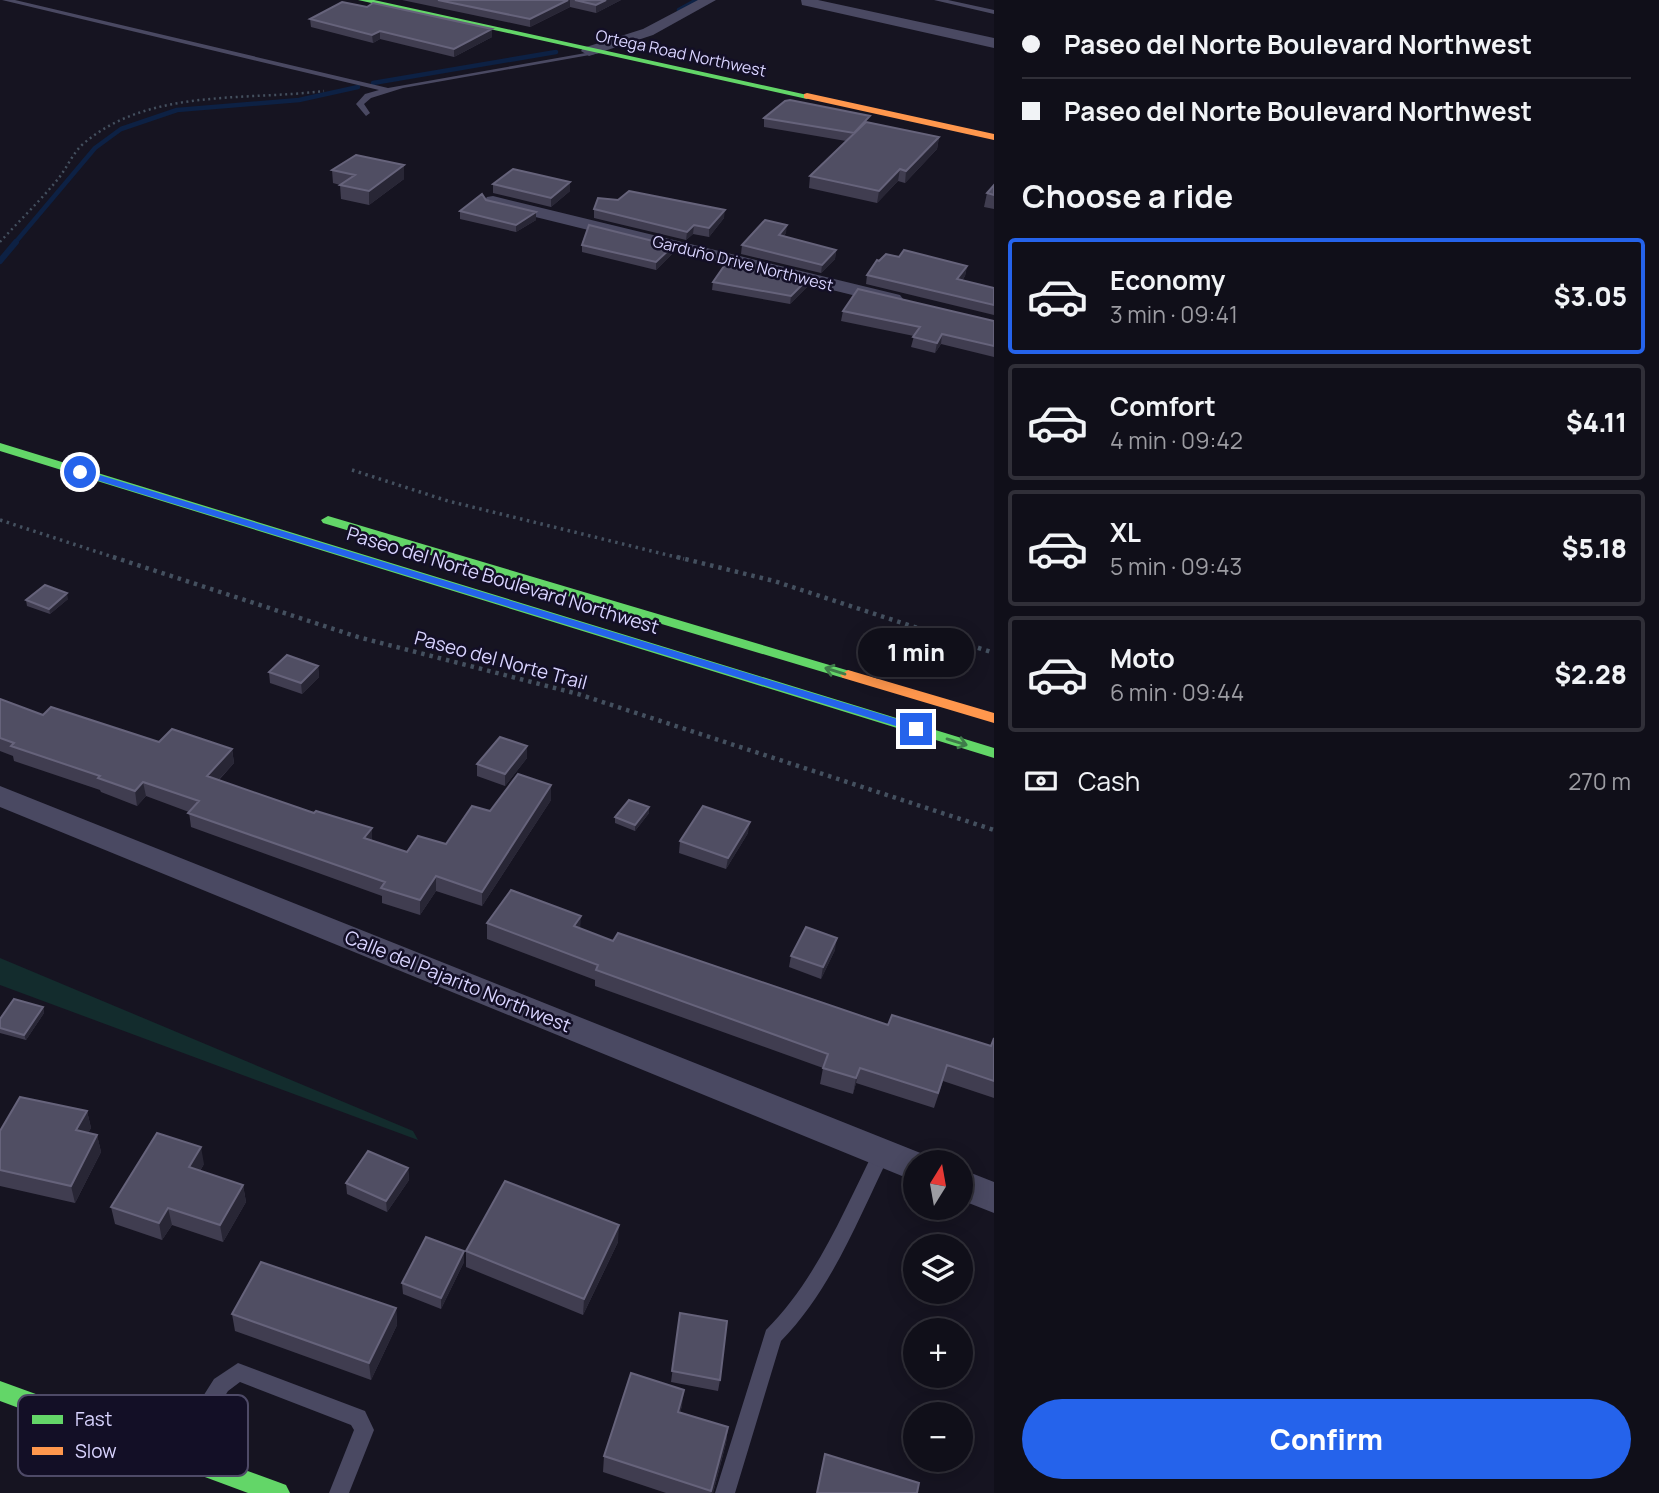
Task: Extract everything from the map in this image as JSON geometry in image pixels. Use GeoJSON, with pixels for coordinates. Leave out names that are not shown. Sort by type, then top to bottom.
{"type":"FeatureCollection","features":[{"type":"Feature","properties":{"kind":"main road","name":"Ortega Road Northwest"},"geometry":{"type":"LineString","coordinates":[[362,0],[994,137]]}},
{"type":"Feature","properties":{"kind":"main road","name":"Paseo del Norte Boulevard Northwest"},"geometry":{"type":"LineString","coordinates":[[0,447],[994,753]]}},
{"type":"Feature","properties":{"kind":"main road","name":"Paseo del Norte Boulevard Northwest"},"geometry":{"type":"LineString","coordinates":[[308,514],[994,718]]}},
{"type":"Feature","properties":{"kind":"main road"},"geometry":{"type":"LineString","coordinates":[[0,1391],[18,1398]]}},
{"type":"Feature","properties":{"kind":"main road"},"geometry":{"type":"LineString","coordinates":[[232,1476],[278,1493]]}},
{"type":"Feature","properties":{"kind":"street"},"geometry":{"type":"LineString","coordinates":[[593,52],[648,32],[709,0]]}},
{"type":"Feature","properties":{"kind":"street"},"geometry":{"type":"LineString","coordinates":[[807,2],[994,43]]}},
{"type":"Feature","properties":{"kind":"street"},"geometry":{"type":"LineString","coordinates":[[558,44],[622,26],[649,13]]}},
{"type":"Feature","properties":{"kind":"street","name":"Garduño Drive Northwest"},"geometry":{"type":"LineString","coordinates":[[493,201],[913,304]]}},
{"type":"Feature","properties":{"kind":"street","name":"Calle del Pajarito Northwest"},"geometry":{"type":"LineString","coordinates":[[0,796],[903,1161]]}},
{"type":"Feature","properties":{"kind":"street"},"geometry":{"type":"LineString","coordinates":[[973,1189],[994,1198]]}},
{"type":"Feature","properties":{"kind":"lane"},"geometry":{"type":"LineString","coordinates":[[6,0],[388,90]]}},
{"type":"Feature","properties":{"kind":"lane"},"geometry":{"type":"LineString","coordinates":[[938,0],[994,12]]}},
{"type":"Feature","properties":{"kind":"lane"},"geometry":{"type":"LineString","coordinates":[[366,113],[360,104],[368,96],[388,90],[593,52]]}},
{"type":"Feature","properties":{"kind":"lane"},"geometry":{"type":"LineString","coordinates":[[725,1493],[773,1336],[793,1316],[827,1264],[882,1152]]}},
{"type":"Feature","properties":{"kind":"lane"},"geometry":{"type":"LineString","coordinates":[[215,1395],[221,1385],[238,1372],[358,1418],[364,1430],[339,1493]]}},
{"type":"Feature","properties":{"kind":"path"},"geometry":{"type":"LineString","coordinates":[[0,242],[58,179],[82,145],[106,127],[181,101],[280,97],[323,91],[356,82]]}},
{"type":"Feature","properties":{"kind":"path"},"geometry":{"type":"LineString","coordinates":[[352,470],[448,500],[774,582],[994,653]]}},
{"type":"Feature","properties":{"kind":"path","name":"Paseo del Norte Trail"},"geometry":{"type":"LineString","coordinates":[[0,520],[358,637],[578,694],[994,830]]}},
{"type":"Feature","properties":{"kind":"green space"},"geometry":{"type":"Polygon","coordinates":[[[0,958],[413,1131],[418,1140],[0,985],[0,958]]]}},
{"type":"Feature","properties":{"kind":"building"},"geometry":{"type":"Polygon","coordinates":[[[438,0],[568,0],[530,19],[438,0]]]}},
{"type":"Feature","properties":{"kind":"building"},"geometry":{"type":"Polygon","coordinates":[[[575,0],[606,0],[596,5],[575,0]]]}},
{"type":"Feature","properties":{"kind":"building"},"geometry":{"type":"Polygon","coordinates":[[[342,2],[367,7],[373,3],[492,29],[454,49],[380,31],[372,35],[310,19],[342,2]]]}},
{"type":"Feature","properties":{"kind":"building"},"geometry":{"type":"Polygon","coordinates":[[[790,100],[870,116],[854,133],[764,118],[790,100]]]}},
{"type":"Feature","properties":{"kind":"building"},"geometry":{"type":"Polygon","coordinates":[[[866,122],[939,137],[906,171],[900,169],[879,191],[810,176],[866,122]]]}},
{"type":"Feature","properties":{"kind":"building"},"geometry":{"type":"Polygon","coordinates":[[[356,155],[404,165],[369,191],[340,185],[355,175],[332,170],[356,155]]]}},
{"type":"Feature","properties":{"kind":"building"},"geometry":{"type":"Polygon","coordinates":[[[513,169],[570,182],[551,198],[493,184],[513,169]]]}},
{"type":"Feature","properties":{"kind":"building"},"geometry":{"type":"Polygon","coordinates":[[[994,185],[994,195],[987,193],[994,185]]]}},
{"type":"Feature","properties":{"kind":"building"},"geometry":{"type":"Polygon","coordinates":[[[629,191],[725,210],[709,228],[694,225],[687,232],[594,209],[598,198],[618,200],[629,191]]]}},
{"type":"Feature","properties":{"kind":"building"},"geometry":{"type":"Polygon","coordinates":[[[482,194],[486,200],[536,212],[516,225],[460,211],[482,194]]]}},
{"type":"Feature","properties":{"kind":"building"},"geometry":{"type":"Polygon","coordinates":[[[765,220],[787,225],[779,235],[836,250],[822,265],[742,245],[765,220]]]}},
{"type":"Feature","properties":{"kind":"building"},"geometry":{"type":"Polygon","coordinates":[[[589,225],[673,246],[656,262],[582,245],[589,225]]]}},
{"type":"Feature","properties":{"kind":"building"},"geometry":{"type":"Polygon","coordinates":[[[904,250],[967,266],[957,279],[994,288],[994,305],[867,275],[877,260],[886,254],[899,257],[904,250]]]}},
{"type":"Feature","properties":{"kind":"building"},"geometry":{"type":"Polygon","coordinates":[[[729,259],[808,279],[791,296],[713,282],[729,259]]]}},
{"type":"Feature","properties":{"kind":"building"},"geometry":{"type":"Polygon","coordinates":[[[858,289],[994,321],[994,346],[942,334],[937,343],[913,337],[920,327],[843,311],[858,289]]]}},
{"type":"Feature","properties":{"kind":"building"},"geometry":{"type":"Polygon","coordinates":[[[45,585],[67,593],[49,609],[26,600],[45,585]]]}},
{"type":"Feature","properties":{"kind":"building"},"geometry":{"type":"Polygon","coordinates":[[[287,655],[318,666],[301,683],[269,672],[287,655]]]}},
{"type":"Feature","properties":{"kind":"building"},"geometry":{"type":"Polygon","coordinates":[[[0,699],[43,715],[51,707],[159,742],[172,729],[232,749],[207,776],[314,813],[316,811],[372,828],[364,838],[407,852],[418,836],[446,844],[472,806],[490,811],[518,774],[551,785],[482,892],[436,876],[420,900],[381,888],[385,882],[188,813],[199,801],[143,782],[135,791],[98,778],[100,776],[11,746],[14,743],[0,738],[0,699]]]}},
{"type":"Feature","properties":{"kind":"building"},"geometry":{"type":"Polygon","coordinates":[[[500,737],[527,746],[505,774],[477,764],[500,737]]]}},
{"type":"Feature","properties":{"kind":"building"},"geometry":{"type":"Polygon","coordinates":[[[629,800],[649,807],[635,825],[615,817],[629,800]]]}},
{"type":"Feature","properties":{"kind":"building"},"geometry":{"type":"Polygon","coordinates":[[[703,806],[750,822],[728,858],[680,841],[703,806]]]}},
{"type":"Feature","properties":{"kind":"building"},"geometry":{"type":"Polygon","coordinates":[[[511,890],[581,916],[574,926],[613,941],[618,933],[888,1025],[892,1015],[991,1046],[994,1038],[994,1081],[947,1065],[938,1093],[860,1068],[856,1078],[823,1068],[828,1054],[596,970],[598,965],[487,923],[511,890]]]}},
{"type":"Feature","properties":{"kind":"building"},"geometry":{"type":"Polygon","coordinates":[[[806,927],[837,938],[823,967],[791,956],[806,927]]]}},
{"type":"Feature","properties":{"kind":"building"},"geometry":{"type":"Polygon","coordinates":[[[14,999],[43,1007],[24,1035],[0,1028],[0,1019],[14,999]]]}},
{"type":"Feature","properties":{"kind":"building"},"geometry":{"type":"Polygon","coordinates":[[[20,1097],[87,1111],[76,1130],[97,1135],[71,1186],[0,1170],[0,1131],[20,1097]]]}},
{"type":"Feature","properties":{"kind":"building"},"geometry":{"type":"Polygon","coordinates":[[[157,1133],[201,1147],[189,1167],[243,1185],[220,1225],[168,1208],[159,1223],[111,1207],[157,1133]]]}},
{"type":"Feature","properties":{"kind":"building"},"geometry":{"type":"Polygon","coordinates":[[[368,1151],[408,1168],[386,1201],[346,1183],[368,1151]]]}},
{"type":"Feature","properties":{"kind":"building"},"geometry":{"type":"Polygon","coordinates":[[[505,1181],[619,1225],[584,1299],[466,1251],[505,1181]]]}},
{"type":"Feature","properties":{"kind":"building"},"geometry":{"type":"Polygon","coordinates":[[[426,1237],[464,1251],[441,1298],[402,1283],[426,1237]]]}},
{"type":"Feature","properties":{"kind":"building"},"geometry":{"type":"Polygon","coordinates":[[[261,1262],[396,1308],[369,1363],[232,1314],[261,1262]]]}},
{"type":"Feature","properties":{"kind":"building"},"geometry":{"type":"Polygon","coordinates":[[[680,1313],[727,1321],[720,1380],[672,1371],[680,1313]]]}},
{"type":"Feature","properties":{"kind":"building"},"geometry":{"type":"Polygon","coordinates":[[[631,1373],[684,1390],[678,1412],[728,1427],[711,1491],[604,1456],[631,1373]]]}},
{"type":"Feature","properties":{"kind":"building"},"geometry":{"type":"Polygon","coordinates":[[[825,1454],[919,1483],[917,1493],[817,1493],[825,1454]]]}},
{"type":"Feature","properties":{"kind":"waterway"},"geometry":{"type":"LineString","coordinates":[[679,10],[697,0]]}},
{"type":"Feature","properties":{"kind":"waterway"},"geometry":{"type":"LineString","coordinates":[[373,83],[556,52]]}},
{"type":"Feature","properties":{"kind":"waterway"},"geometry":{"type":"LineString","coordinates":[[14,244],[95,148],[121,129],[177,110],[299,100],[358,87]]}},
{"type":"Feature","properties":{"kind":"waterway"},"geometry":{"type":"LineString","coordinates":[[0,261],[16,242]]}},
{"type":"Feature","properties":{"kind":"traffic: fast"},"geometry":{"type":"LineString","coordinates":[[362,0],[807,96]]}},
{"type":"Feature","properties":{"kind":"traffic: fast"},"geometry":{"type":"LineString","coordinates":[[0,447],[994,753]]}},
{"type":"Feature","properties":{"kind":"traffic: fast"},"geometry":{"type":"LineString","coordinates":[[328,520],[848,675]]}},
{"type":"Feature","properties":{"kind":"traffic: fast"},"geometry":{"type":"LineString","coordinates":[[0,1391],[18,1398]]}},
{"type":"Feature","properties":{"kind":"traffic: fast"},"geometry":{"type":"LineString","coordinates":[[232,1476],[278,1493]]}},
{"type":"Feature","properties":{"kind":"traffic: slow"},"geometry":{"type":"LineString","coordinates":[[807,96],[994,137]]}},
{"type":"Feature","properties":{"kind":"traffic: slow"},"geometry":{"type":"LineString","coordinates":[[848,675],[994,718]]}},
{"type":"Feature","properties":{"kind":"route"},"geometry":{"type":"LineString","coordinates":[[80,472],[916,729]]}}]}
